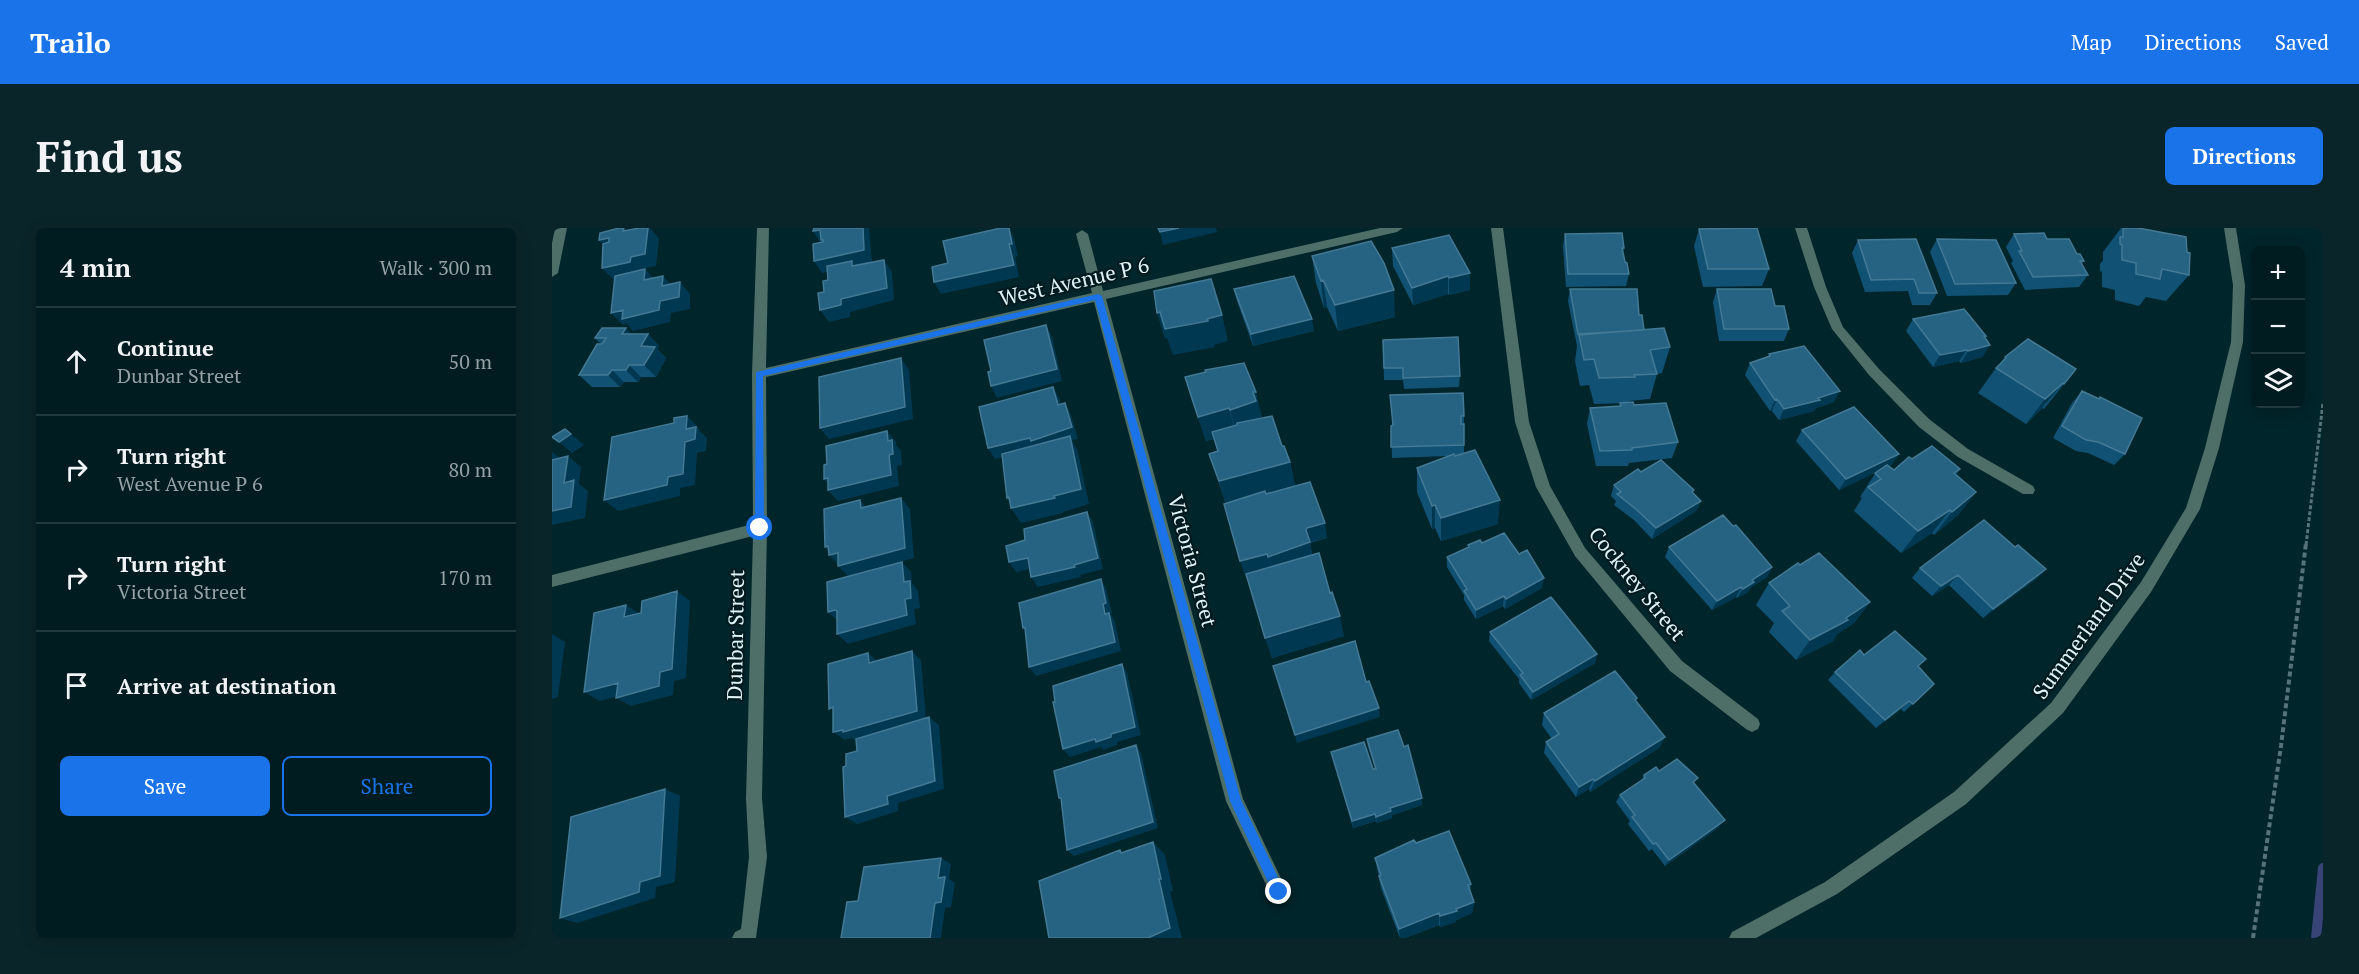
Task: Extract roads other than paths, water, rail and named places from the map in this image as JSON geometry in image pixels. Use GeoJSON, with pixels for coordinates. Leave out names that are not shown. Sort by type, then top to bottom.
{"type":"FeatureCollection","features":[{"type":"Feature","properties":{"kind":"street"},"geometry":{"type":"LineString","coordinates":[[552,273],[561,228]]}},
{"type":"Feature","properties":{"kind":"street","name":"Dunbar Street"},"geometry":{"type":"LineString","coordinates":[[745,936],[758,857],[753,798],[760,528],[759,374],[763,228]]}},
{"type":"Feature","properties":{"kind":"street","name":"West Avenue P 6"},"geometry":{"type":"LineString","coordinates":[[759,374],[1397,228]]}},
{"type":"Feature","properties":{"kind":"street","name":"Cockney Street"},"geometry":{"type":"LineString","coordinates":[[1497,228],[1522,422],[1543,487],[1580,552],[1676,666],[1752,724]]}},
{"type":"Feature","properties":{"kind":"street"},"geometry":{"type":"LineString","coordinates":[[1802,228],[1820,287],[1838,329],[1874,372],[1932,429],[1963,453],[2028,490]]}},
{"type":"Feature","properties":{"kind":"street","name":"Summerland Drive"},"geometry":{"type":"LineString","coordinates":[[1738,938],[1831,888],[1960,798],[2057,708],[2146,587],[2193,509],[2212,448],[2237,342],[2240,285],[2229,228]]}},
{"type":"Feature","properties":{"kind":"street","name":"Victoria Street"},"geometry":{"type":"LineString","coordinates":[[1082,234],[1235,801],[1279,892]]}},
{"type":"Feature","properties":{"kind":"street"},"geometry":{"type":"LineString","coordinates":[[552,581],[760,528]]}},
{"type":"Feature","properties":{"kind":"waterway"},"geometry":{"type":"LineString","coordinates":[[2316,938],[2323,868]]}}]}
